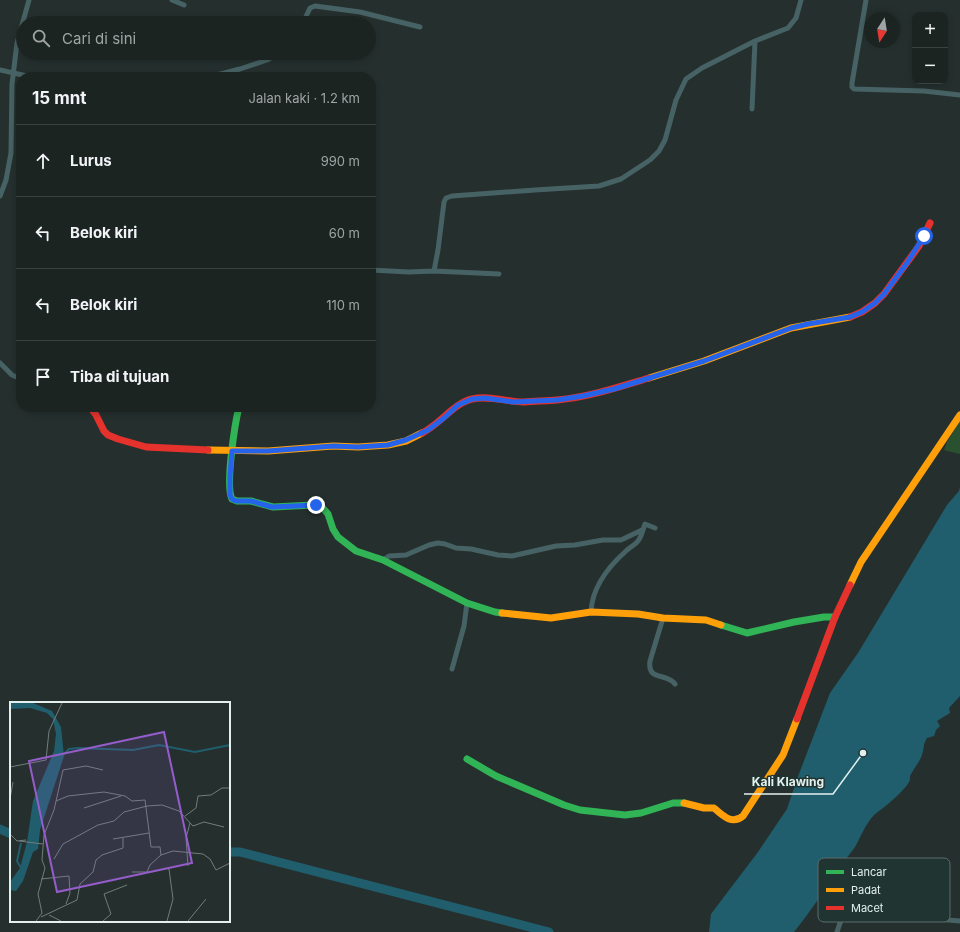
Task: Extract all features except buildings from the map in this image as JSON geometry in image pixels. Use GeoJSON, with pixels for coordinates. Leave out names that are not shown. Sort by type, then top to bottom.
{"type":"FeatureCollection","features":[{"type":"Feature","properties":{"kind":"street"},"geometry":{"type":"LineString","coordinates":[[24,16],[30,0]]}},
{"type":"Feature","properties":{"kind":"street"},"geometry":{"type":"LineString","coordinates":[[172,0],[184,5]]}},
{"type":"Feature","properties":{"kind":"street"},"geometry":{"type":"LineString","coordinates":[[434,271],[444,202],[446,198],[452,196],[599,186],[621,179],[650,160],[659,151],[665,140],[676,100],[686,79],[702,68],[755,41],[782,30],[793,23],[801,0]]}},
{"type":"Feature","properties":{"kind":"street"},"geometry":{"type":"LineString","coordinates":[[866,0],[852,87],[854,89],[924,91],[960,95]]}},
{"type":"Feature","properties":{"kind":"street"},"geometry":{"type":"LineString","coordinates":[[307,16],[310,8],[315,6],[360,12],[420,27]]}},
{"type":"Feature","properties":{"kind":"street"},"geometry":{"type":"LineString","coordinates":[[752,109],[755,41]]}},
{"type":"Feature","properties":{"kind":"street"},"geometry":{"type":"LineString","coordinates":[[0,196],[4,186],[11,153],[13,72],[16,52]]}},
{"type":"Feature","properties":{"kind":"street"},"geometry":{"type":"LineString","coordinates":[[228,72],[267,60]]}},
{"type":"Feature","properties":{"kind":"street"},"geometry":{"type":"LineString","coordinates":[[0,70],[16,73]]}},
{"type":"Feature","properties":{"kind":"street"},"geometry":{"type":"LineString","coordinates":[[94,412],[104,431],[118,439],[146,447],[190,448],[221,451],[268,451],[333,446],[358,447],[388,445],[406,440],[428,430],[458,405],[472,399],[485,398],[514,402],[557,400],[583,396],[614,389],[704,361],[791,328],[850,317],[862,312],[875,303],[884,294],[919,246],[930,223]]}},
{"type":"Feature","properties":{"kind":"street"},"geometry":{"type":"LineString","coordinates":[[376,270],[500,274]]}},
{"type":"Feature","properties":{"kind":"street"},"geometry":{"type":"LineString","coordinates":[[0,363],[12,375],[16,377]]}},
{"type":"Feature","properties":{"kind":"street"},"geometry":{"type":"LineString","coordinates":[[238,412],[232,451],[230,489],[232,499],[236,501],[251,501],[272,507],[321,506],[328,514],[333,529],[341,540],[356,551],[383,560],[467,603],[496,612],[551,618],[591,612],[638,614],[663,618],[709,621],[747,633],[819,617],[836,617]]}},
{"type":"Feature","properties":{"kind":"street"},"geometry":{"type":"LineString","coordinates":[[467,759],[496,776],[564,805],[580,810],[625,815],[641,814],[673,803],[685,803],[704,808],[714,808],[725,818],[734,820],[739,819],[743,816],[783,755],[805,702],[836,617],[861,562],[960,415]]}},
{"type":"Feature","properties":{"kind":"street"},"geometry":{"type":"LineString","coordinates":[[591,612],[592,599],[601,580],[621,555],[639,540],[645,524],[655,528]]}},
{"type":"Feature","properties":{"kind":"street"},"geometry":{"type":"LineString","coordinates":[[383,560],[389,556],[406,556],[429,545],[438,543],[456,548],[512,556],[556,546],[576,545],[603,540],[621,540],[642,530]]}},
{"type":"Feature","properties":{"kind":"street"},"geometry":{"type":"LineString","coordinates":[[452,669],[464,626],[467,603]]}},
{"type":"Feature","properties":{"kind":"street"},"geometry":{"type":"LineString","coordinates":[[663,618],[650,661],[650,667],[651,671],[655,675],[670,679],[675,684]]}},
{"type":"Feature","properties":{"kind":"street"},"geometry":{"type":"LineString","coordinates":[[950,920],[960,921]]}},
{"type":"Feature","properties":{"kind":"street"},"geometry":{"type":"LineString","coordinates":[[837,932],[841,922]]}},
{"type":"Feature","properties":{"kind":"green space"},"geometry":{"type":"Polygon","coordinates":[[[960,421],[960,454],[944,450],[947,442],[960,421]]]}},
{"type":"Feature","properties":{"kind":"water"},"geometry":{"type":"Polygon","coordinates":[[[960,487],[960,696],[949,708],[950,713],[937,721],[940,726],[936,730],[934,736],[927,738],[922,755],[910,776],[910,780],[903,790],[871,819],[847,858],[818,858],[818,899],[794,932],[709,932],[711,914],[758,852],[787,809],[830,693],[858,653],[947,505],[959,491],[960,487]]]}},
{"type":"Feature","properties":{"kind":"waterway"},"geometry":{"type":"LineString","coordinates":[[0,829],[10,834]]}},
{"type":"Feature","properties":{"kind":"waterway"},"geometry":{"type":"LineString","coordinates":[[230,852],[240,852],[549,932]]}},
{"type":"Feature","properties":{"kind":"traffic: fast"},"geometry":{"type":"LineString","coordinates":[[238,412],[230,468],[230,492],[232,499],[237,501],[251,501],[273,507],[321,506],[328,514],[333,529],[338,537],[356,551],[383,560],[467,603],[502,613]]}},
{"type":"Feature","properties":{"kind":"traffic: fast"},"geometry":{"type":"LineString","coordinates":[[721,625],[747,633],[794,622],[824,617],[835,617]]}},
{"type":"Feature","properties":{"kind":"traffic: fast"},"geometry":{"type":"LineString","coordinates":[[467,759],[496,776],[564,805],[580,810],[625,815],[641,813],[673,803],[684,803]]}},
{"type":"Feature","properties":{"kind":"traffic: slow"},"geometry":{"type":"LineString","coordinates":[[649,378],[704,361],[791,328],[850,317]]}},
{"type":"Feature","properties":{"kind":"traffic: slow"},"geometry":{"type":"LineString","coordinates":[[850,585],[861,562],[960,415]]}},
{"type":"Feature","properties":{"kind":"traffic: slow"},"geometry":{"type":"LineString","coordinates":[[208,450],[268,451],[333,446],[358,447],[388,445],[406,441],[422,433]]}},
{"type":"Feature","properties":{"kind":"traffic: slow"},"geometry":{"type":"LineString","coordinates":[[502,613],[551,618],[591,612],[638,614],[663,618],[706,620],[721,625]]}},
{"type":"Feature","properties":{"kind":"traffic: slow"},"geometry":{"type":"LineString","coordinates":[[684,803],[704,808],[714,808],[731,820],[739,819],[743,816],[783,755],[797,719]]}},
{"type":"Feature","properties":{"kind":"traffic: jam"},"geometry":{"type":"LineString","coordinates":[[850,317],[862,312],[875,303],[884,294],[919,246],[930,223]]}},
{"type":"Feature","properties":{"kind":"traffic: jam"},"geometry":{"type":"LineString","coordinates":[[422,433],[453,409],[465,401],[472,399],[491,398],[518,402],[569,399],[649,378]]}},
{"type":"Feature","properties":{"kind":"traffic: jam"},"geometry":{"type":"LineString","coordinates":[[94,412],[104,431],[108,435],[118,439],[146,447],[208,450]]}},
{"type":"Feature","properties":{"kind":"traffic: jam"},"geometry":{"type":"LineString","coordinates":[[797,719],[835,617],[850,585]]}},
{"type":"Feature","properties":{"kind":"place","name":"Kali Klawing"},"geometry":{"type":"Point","coordinates":[863,753]}},
{"type":"Feature","properties":{"kind":"route"},"geometry":{"type":"LineString","coordinates":[[316,505],[272,507],[251,501],[236,501],[232,499],[230,495],[230,476],[232,451],[268,451],[333,446],[358,447],[388,445],[406,440],[428,430],[458,405],[472,399],[485,398],[514,402],[557,400],[583,396],[614,389],[704,361],[758,342],[791,328],[850,317],[862,312],[875,303],[884,294],[919,246],[924,236]]}}]}
